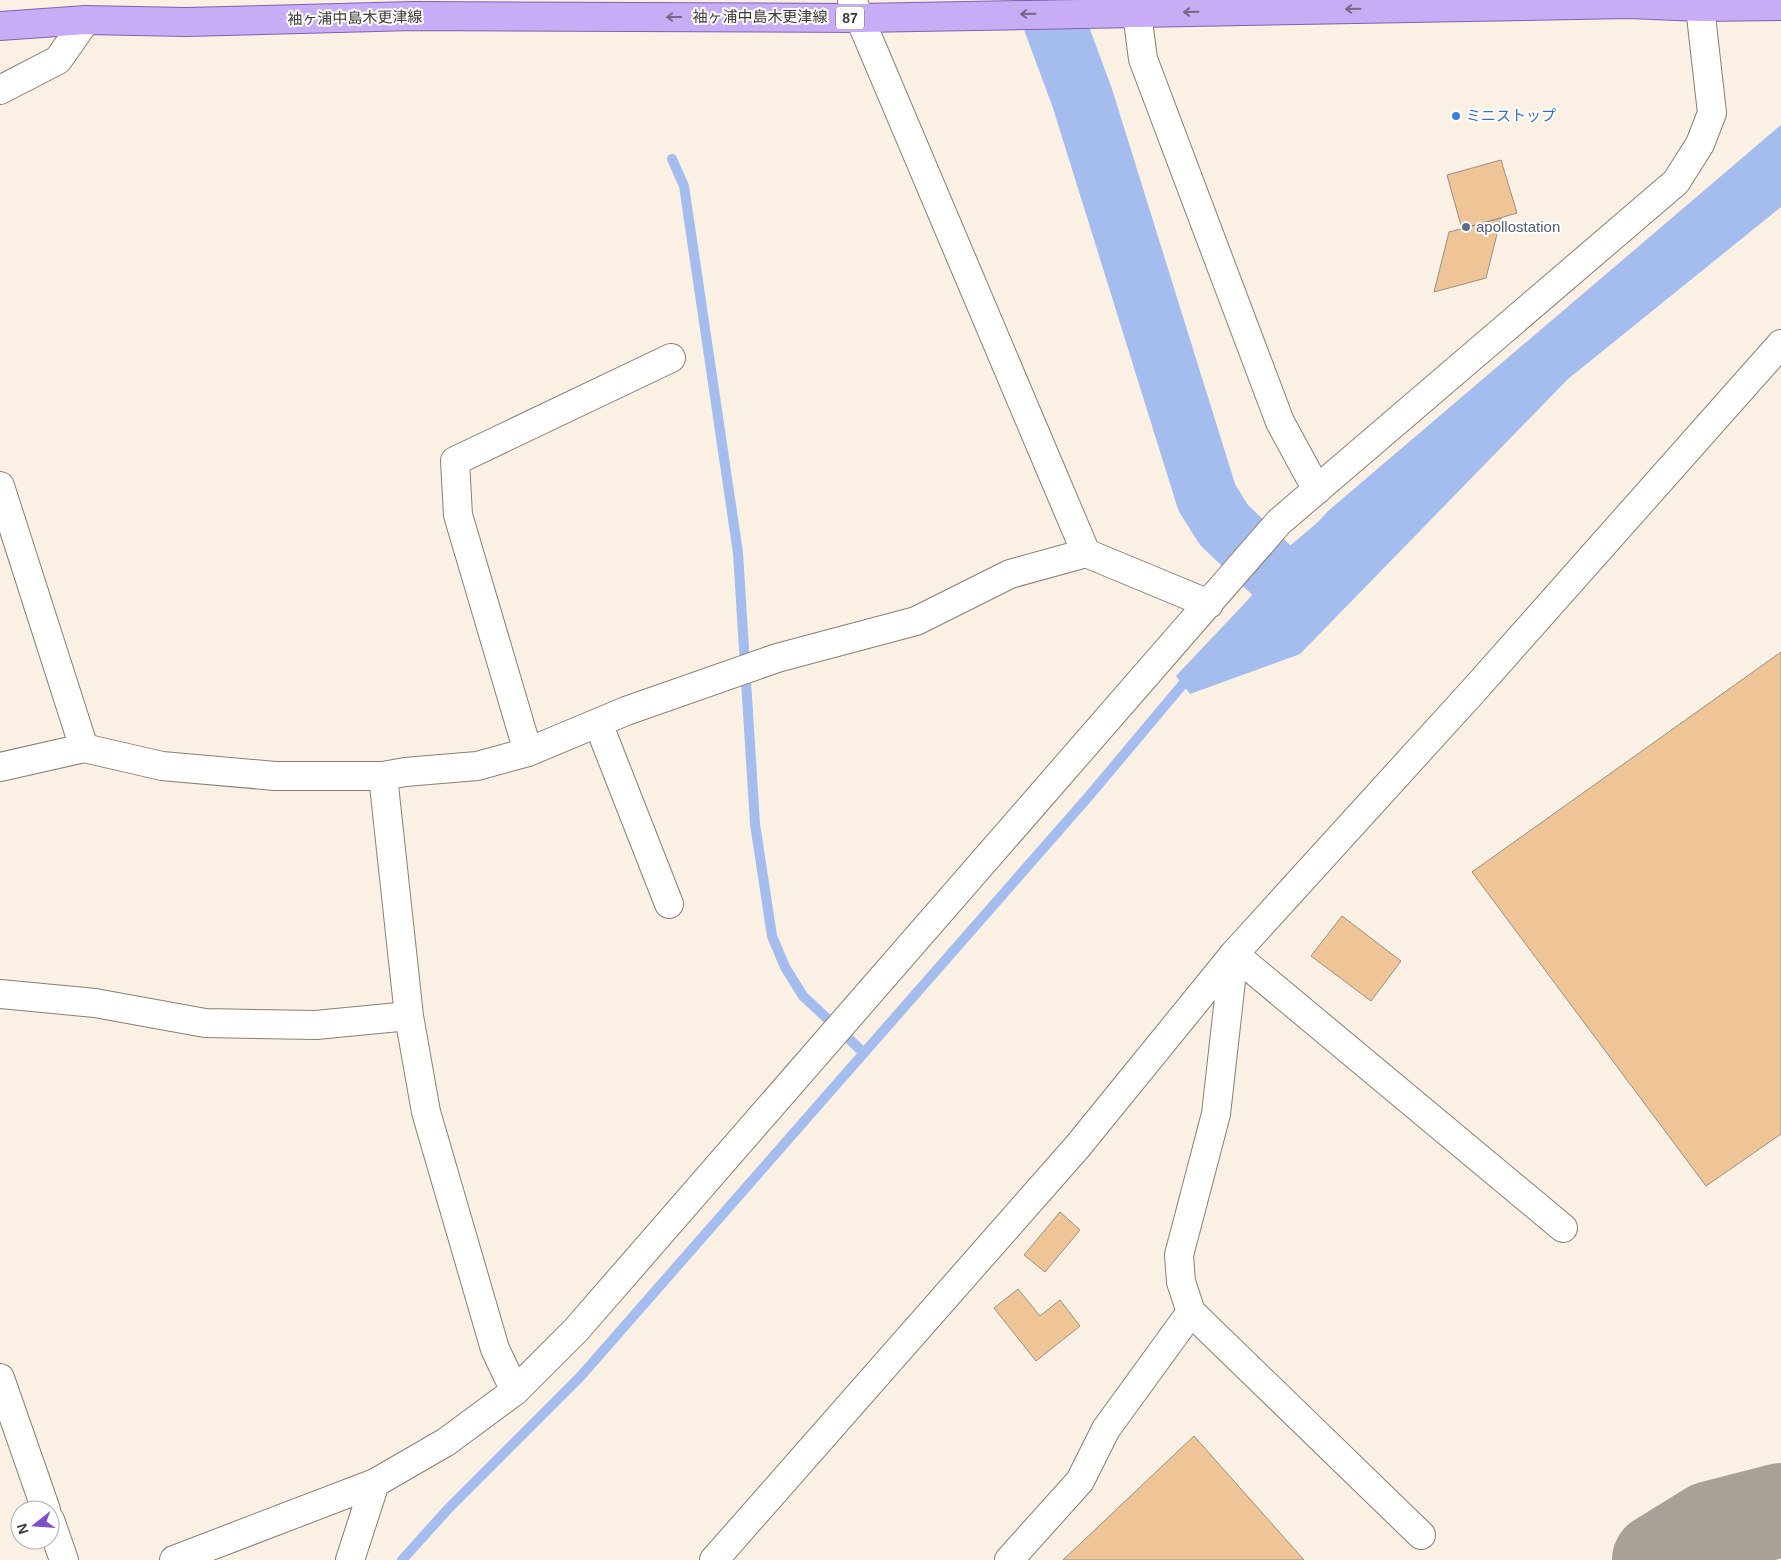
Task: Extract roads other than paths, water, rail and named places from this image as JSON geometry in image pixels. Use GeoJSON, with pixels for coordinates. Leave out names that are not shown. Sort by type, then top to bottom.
{"type":"FeatureCollection","features":[{"type":"Feature","properties":{"kind":"main road","name":"87"},"geometry":{"type":"LineString","coordinates":[[1698,4],[1781,6]]}},
{"type":"Feature","properties":{"kind":"main road","name":"袖ヶ浦中島木更津線"},"geometry":{"type":"LineString","coordinates":[[0,26],[86,20],[186,22],[414,16],[856,9],[1136,13],[1698,4]]}},
{"type":"Feature","properties":{"kind":"street"},"geometry":{"type":"LineString","coordinates":[[174,1560],[375,1483],[446,1442],[515,1391],[583,1323],[1279,522],[1676,182],[1700,144],[1712,113],[1698,4]]}},
{"type":"Feature","properties":{"kind":"street"},"geometry":{"type":"LineString","coordinates":[[856,9],[1086,553]]}},
{"type":"Feature","properties":{"kind":"street"},"geometry":{"type":"LineString","coordinates":[[1136,13],[1143,59],[1269,394],[1280,422],[1317,490]]}},
{"type":"Feature","properties":{"kind":"street"},"geometry":{"type":"LineString","coordinates":[[0,90],[58,60],[86,20]]}},
{"type":"Feature","properties":{"kind":"street"},"geometry":{"type":"LineString","coordinates":[[714,1560],[1078,1146],[1234,954],[1475,689],[1781,344]]}},
{"type":"Feature","properties":{"kind":"street"},"geometry":{"type":"LineString","coordinates":[[528,752],[458,516],[455,461],[671,358]]}},
{"type":"Feature","properties":{"kind":"street"},"geometry":{"type":"LineString","coordinates":[[0,486],[84,748]]}},
{"type":"Feature","properties":{"kind":"street"},"geometry":{"type":"LineString","coordinates":[[0,767],[84,748],[162,766],[276,776],[383,776],[405,772],[477,766],[528,752],[626,711],[777,658],[916,621],[1010,574],[1086,553],[1209,604]]}},
{"type":"Feature","properties":{"kind":"street"},"geometry":{"type":"LineString","coordinates":[[598,723],[669,904]]}},
{"type":"Feature","properties":{"kind":"street"},"geometry":{"type":"LineString","coordinates":[[383,776],[409,1016],[426,1112],[495,1349],[515,1391]]}},
{"type":"Feature","properties":{"kind":"street"},"geometry":{"type":"LineString","coordinates":[[1234,954],[1563,1228]]}},
{"type":"Feature","properties":{"kind":"street"},"geometry":{"type":"LineString","coordinates":[[1234,954],[1216,1114],[1179,1255],[1182,1282],[1191,1312],[1422,1535]]}},
{"type":"Feature","properties":{"kind":"street"},"geometry":{"type":"LineString","coordinates":[[0,994],[95,1004],[205,1023],[316,1025],[409,1016]]}},
{"type":"Feature","properties":{"kind":"street"},"geometry":{"type":"LineString","coordinates":[[1009,1560],[1080,1481],[1106,1429],[1191,1312]]}},
{"type":"Feature","properties":{"kind":"street"},"geometry":{"type":"LineString","coordinates":[[0,1378],[43,1500]]}},
{"type":"Feature","properties":{"kind":"street"},"geometry":{"type":"LineString","coordinates":[[350,1560],[375,1483]]}},
{"type":"Feature","properties":{"kind":"water"},"geometry":{"type":"Polygon","coordinates":[[[1781,125],[1781,207],[1568,379],[1300,654],[1190,694],[1176,676],[1328,511],[1781,125]]]}},
{"type":"Feature","properties":{"kind":"waterway"},"geometry":{"type":"LineString","coordinates":[[1046,0],[1082,97],[1207,498],[1224,525],[1289,587],[1339,545]]}},
{"type":"Feature","properties":{"kind":"waterway"},"geometry":{"type":"LineString","coordinates":[[672,159],[684,186],[738,553],[755,824],[772,936],[785,967],[803,996],[864,1053]]}},
{"type":"Feature","properties":{"kind":"waterway"},"geometry":{"type":"LineString","coordinates":[[402,1560],[448,1509],[580,1377],[1089,796],[1183,684]]}},
{"type":"Feature","properties":{"kind":"place","name":"ミニストップ"},"geometry":{"type":"Point","coordinates":[1456,116]}},
{"type":"Feature","properties":{"kind":"place","name":"apollostation"},"geometry":{"type":"Point","coordinates":[1466,227]}}]}
